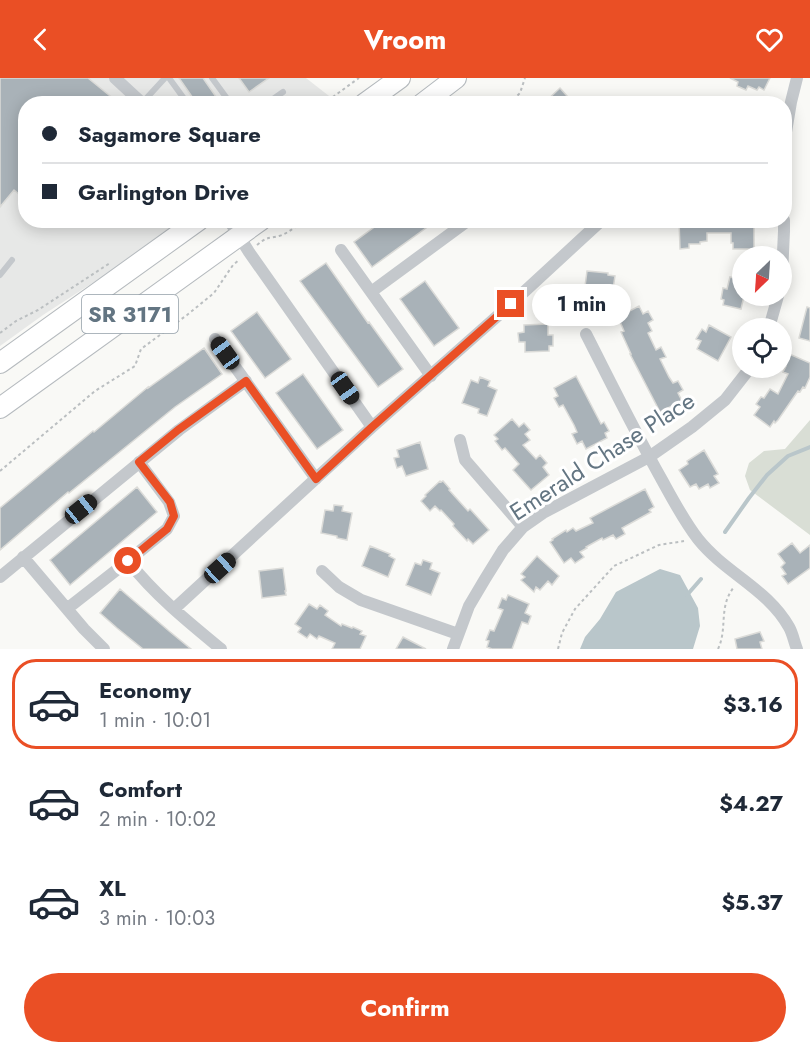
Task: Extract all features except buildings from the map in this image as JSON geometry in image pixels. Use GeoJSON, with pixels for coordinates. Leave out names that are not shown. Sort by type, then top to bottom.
{"type":"FeatureCollection","features":[{"type":"Feature","properties":{"kind":"main road"},"geometry":{"type":"LineString","coordinates":[[375,96],[400,78]]}},
{"type":"Feature","properties":{"kind":"main road"},"geometry":{"type":"LineString","coordinates":[[432,96],[456,78]]}},
{"type":"Feature","properties":{"kind":"main road","name":"SR 3171"},"geometry":{"type":"LineString","coordinates":[[0,363],[188,228]]}},
{"type":"Feature","properties":{"kind":"main road","name":"SR 3171"},"geometry":{"type":"LineString","coordinates":[[0,408],[239,236]]}},
{"type":"Feature","properties":{"kind":"street"},"geometry":{"type":"LineString","coordinates":[[115,78],[135,96]]}},
{"type":"Feature","properties":{"kind":"street"},"geometry":{"type":"LineString","coordinates":[[792,96],[796,78]]}},
{"type":"Feature","properties":{"kind":"street"},"geometry":{"type":"LineString","coordinates":[[371,292],[458,228]]}},
{"type":"Feature","properties":{"kind":"street"},"geometry":{"type":"LineString","coordinates":[[174,609],[593,228]]}},
{"type":"Feature","properties":{"kind":"street"},"geometry":{"type":"LineString","coordinates":[[783,246],[784,228]]}},
{"type":"Feature","properties":{"kind":"street"},"geometry":{"type":"LineString","coordinates":[[239,236],[372,427]]}},
{"type":"Feature","properties":{"kind":"street"},"geometry":{"type":"LineString","coordinates":[[341,250],[430,376]]}},
{"type":"Feature","properties":{"kind":"street"},"geometry":{"type":"LineString","coordinates":[[586,334],[681,514],[698,539],[716,558],[759,591],[777,609],[790,628],[797,649]]}},
{"type":"Feature","properties":{"kind":"street"},"geometry":{"type":"LineString","coordinates":[[215,339],[316,479]]}},
{"type":"Feature","properties":{"kind":"street","name":"Emerald Chase Place"},"geometry":{"type":"LineString","coordinates":[[453,649],[469,606],[503,550],[523,527],[543,513],[649,457],[692,427],[725,400],[742,378]]}},
{"type":"Feature","properties":{"kind":"street"},"geometry":{"type":"LineString","coordinates":[[0,577],[178,430],[246,381]]}},
{"type":"Feature","properties":{"kind":"street"},"geometry":{"type":"LineString","coordinates":[[460,440],[465,460],[523,527]]}},
{"type":"Feature","properties":{"kind":"street"},"geometry":{"type":"LineString","coordinates":[[68,608],[167,529],[174,516],[170,502],[139,462]]}},
{"type":"Feature","properties":{"kind":"street"},"geometry":{"type":"LineString","coordinates":[[23,557],[104,649]]}},
{"type":"Feature","properties":{"kind":"street"},"geometry":{"type":"LineString","coordinates":[[128,561],[147,585],[221,649]]}},
{"type":"Feature","properties":{"kind":"street"},"geometry":{"type":"LineString","coordinates":[[322,571],[339,587],[361,600],[458,634]]}},
{"type":"Feature","properties":{"kind":"lane"},"geometry":{"type":"LineString","coordinates":[[150,96],[167,78],[182,96]]}},
{"type":"Feature","properties":{"kind":"lane"},"geometry":{"type":"LineString","coordinates":[[213,78],[225,96]]}},
{"type":"Feature","properties":{"kind":"lane"},"geometry":{"type":"LineString","coordinates":[[278,96],[284,92]]}},
{"type":"Feature","properties":{"kind":"lane"},"geometry":{"type":"LineString","coordinates":[[0,274],[12,260]]}},
{"type":"Feature","properties":{"kind":"path"},"geometry":{"type":"LineString","coordinates":[[334,96],[359,78]]}},
{"type":"Feature","properties":{"kind":"path"},"geometry":{"type":"LineString","coordinates":[[517,96],[525,78]]}},
{"type":"Feature","properties":{"kind":"path"},"geometry":{"type":"LineString","coordinates":[[0,471],[95,391],[135,366],[141,349],[214,293],[233,264],[239,236],[265,238],[279,236],[294,228]]}},
{"type":"Feature","properties":{"kind":"path"},"geometry":{"type":"LineString","coordinates":[[0,333],[114,260]]}},
{"type":"Feature","properties":{"kind":"path"},"geometry":{"type":"LineString","coordinates":[[558,649],[562,633],[575,609],[605,574],[614,567],[659,545],[698,539]]}},
{"type":"Feature","properties":{"kind":"path"},"geometry":{"type":"LineString","coordinates":[[718,649],[721,644],[726,600],[741,578]]}},
{"type":"Feature","properties":{"kind":"shaded area"},"geometry":{"type":"Polygon","coordinates":[[[0,78],[306,78],[329,96],[18,96],[18,228],[175,228],[0,346],[0,78]]]}},
{"type":"Feature","properties":{"kind":"shaded area"},"geometry":{"type":"Polygon","coordinates":[[[810,420],[810,535],[750,490],[745,476],[749,463],[764,451],[785,449],[810,420]]]}},
{"type":"Feature","properties":{"kind":"shaded area"},"geometry":{"type":"Polygon","coordinates":[[[660,569],[680,575],[698,608],[700,626],[693,649],[580,649],[585,637],[600,619],[616,592],[660,569]]]}},
{"type":"Feature","properties":{"kind":"waterway"},"geometry":{"type":"LineString","coordinates":[[725,532],[767,475],[788,456],[810,447]]}},
{"type":"Feature","properties":{"kind":"waterway"},"geometry":{"type":"LineString","coordinates":[[687,595],[701,579]]}},
{"type":"Feature","properties":{"kind":"route"},"geometry":{"type":"LineString","coordinates":[[128,561],[167,529],[174,516],[170,502],[139,462],[178,430],[246,381],[316,479],[511,304]]}}]}
